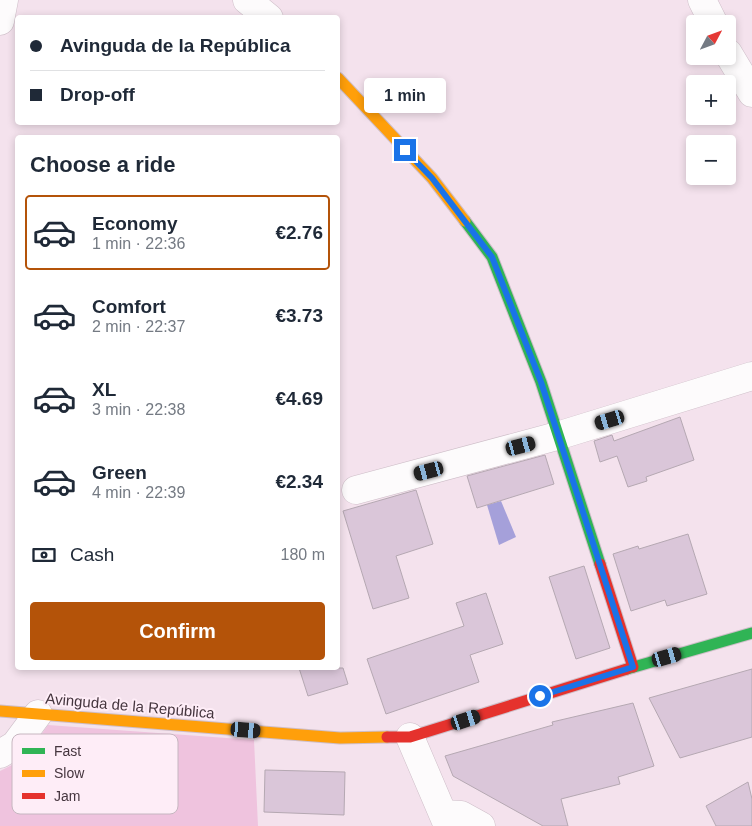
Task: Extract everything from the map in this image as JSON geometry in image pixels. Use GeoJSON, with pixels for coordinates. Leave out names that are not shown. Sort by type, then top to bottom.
{"type":"FeatureCollection","features":[{"type":"Feature","properties":{"kind":"street"},"geometry":{"type":"LineString","coordinates":[[0,22],[4,0]]}},
{"type":"Feature","properties":{"kind":"street"},"geometry":{"type":"LineString","coordinates":[[247,0],[265,15]]}},
{"type":"Feature","properties":{"kind":"street"},"geometry":{"type":"LineString","coordinates":[[702,0],[710,15]]}},
{"type":"Feature","properties":{"kind":"street"},"geometry":{"type":"LineString","coordinates":[[735,65],[752,93]]}},
{"type":"Feature","properties":{"kind":"street"},"geometry":{"type":"LineString","coordinates":[[340,80],[432,178],[492,257],[541,382],[633,667]]}},
{"type":"Feature","properties":{"kind":"street"},"geometry":{"type":"LineString","coordinates":[[356,490],[557,436],[752,376]]}},
{"type":"Feature","properties":{"kind":"street","name":"Avinguda de la República"},"geometry":{"type":"LineString","coordinates":[[0,711],[340,738],[410,737],[633,667],[752,633]]}},
{"type":"Feature","properties":{"kind":"street"},"geometry":{"type":"LineString","coordinates":[[23,734],[38,714]]}},
{"type":"Feature","properties":{"kind":"street"},"geometry":{"type":"LineString","coordinates":[[410,737],[446,820],[461,815],[481,826]]}},
{"type":"Feature","properties":{"kind":"street"},"geometry":{"type":"LineString","coordinates":[[0,754],[12,747]]}},
{"type":"Feature","properties":{"kind":"shaded area"},"geometry":{"type":"Polygon","coordinates":[[[501,501],[516,537],[499,545],[487,505],[501,501]]]}},
{"type":"Feature","properties":{"kind":"shaded area"},"geometry":{"type":"Polygon","coordinates":[[[48,725],[172,734],[42,734],[48,725]]]}},
{"type":"Feature","properties":{"kind":"shaded area"},"geometry":{"type":"Polygon","coordinates":[[[178,734],[254,740],[258,826],[0,826],[0,771],[12,765],[12,814],[178,814],[178,734]]]}},
{"type":"Feature","properties":{"kind":"building"},"geometry":{"type":"Polygon","coordinates":[[[680,417],[694,460],[646,477],[647,481],[628,487],[617,456],[600,462],[594,441],[612,435],[614,441],[680,417]]]}},
{"type":"Feature","properties":{"kind":"building"},"geometry":{"type":"Polygon","coordinates":[[[545,455],[554,484],[477,508],[467,476],[545,455]]]}},
{"type":"Feature","properties":{"kind":"building"},"geometry":{"type":"Polygon","coordinates":[[[416,490],[433,544],[396,556],[409,598],[373,609],[343,511],[416,490]]]}},
{"type":"Feature","properties":{"kind":"building"},"geometry":{"type":"Polygon","coordinates":[[[688,534],[707,594],[667,606],[665,600],[631,611],[613,554],[638,546],[639,549],[688,534]]]}},
{"type":"Feature","properties":{"kind":"building"},"geometry":{"type":"Polygon","coordinates":[[[584,566],[610,648],[576,659],[549,577],[584,566]]]}},
{"type":"Feature","properties":{"kind":"building"},"geometry":{"type":"Polygon","coordinates":[[[486,593],[503,644],[470,655],[479,682],[386,714],[367,659],[464,626],[456,603],[486,593]]]}},
{"type":"Feature","properties":{"kind":"building"},"geometry":{"type":"Polygon","coordinates":[[[340,668],[343,668],[348,684],[308,696],[300,670],[340,670],[340,668]]]}},
{"type":"Feature","properties":{"kind":"building"},"geometry":{"type":"Polygon","coordinates":[[[752,669],[752,737],[680,758],[649,698],[752,669]]]}},
{"type":"Feature","properties":{"kind":"building"},"geometry":{"type":"Polygon","coordinates":[[[633,703],[654,766],[618,777],[620,784],[561,799],[568,826],[543,826],[453,776],[445,756],[553,725],[552,722],[633,703]]]}},
{"type":"Feature","properties":{"kind":"building"},"geometry":{"type":"Polygon","coordinates":[[[265,770],[345,772],[344,815],[264,812],[265,770]]]}},
{"type":"Feature","properties":{"kind":"building"},"geometry":{"type":"Polygon","coordinates":[[[748,782],[752,799],[752,826],[716,826],[706,806],[748,782]]]}},
{"type":"Feature","properties":{"kind":"traffic: fast"},"geometry":{"type":"LineString","coordinates":[[465,221],[492,257],[541,382],[600,564]]}},
{"type":"Feature","properties":{"kind":"traffic: fast"},"geometry":{"type":"LineString","coordinates":[[627,669],[752,633]]}},
{"type":"Feature","properties":{"kind":"traffic: slow"},"geometry":{"type":"LineString","coordinates":[[340,80],[432,178],[465,221]]}},
{"type":"Feature","properties":{"kind":"traffic: slow"},"geometry":{"type":"LineString","coordinates":[[0,711],[340,738],[387,737]]}},
{"type":"Feature","properties":{"kind":"traffic: jam"},"geometry":{"type":"LineString","coordinates":[[600,564],[633,667]]}},
{"type":"Feature","properties":{"kind":"traffic: jam"},"geometry":{"type":"LineString","coordinates":[[387,737],[410,737],[627,669]]}},
{"type":"Feature","properties":{"kind":"route"},"geometry":{"type":"LineString","coordinates":[[405,150],[432,178],[492,257],[541,382],[633,667],[540,696]]}}]}
